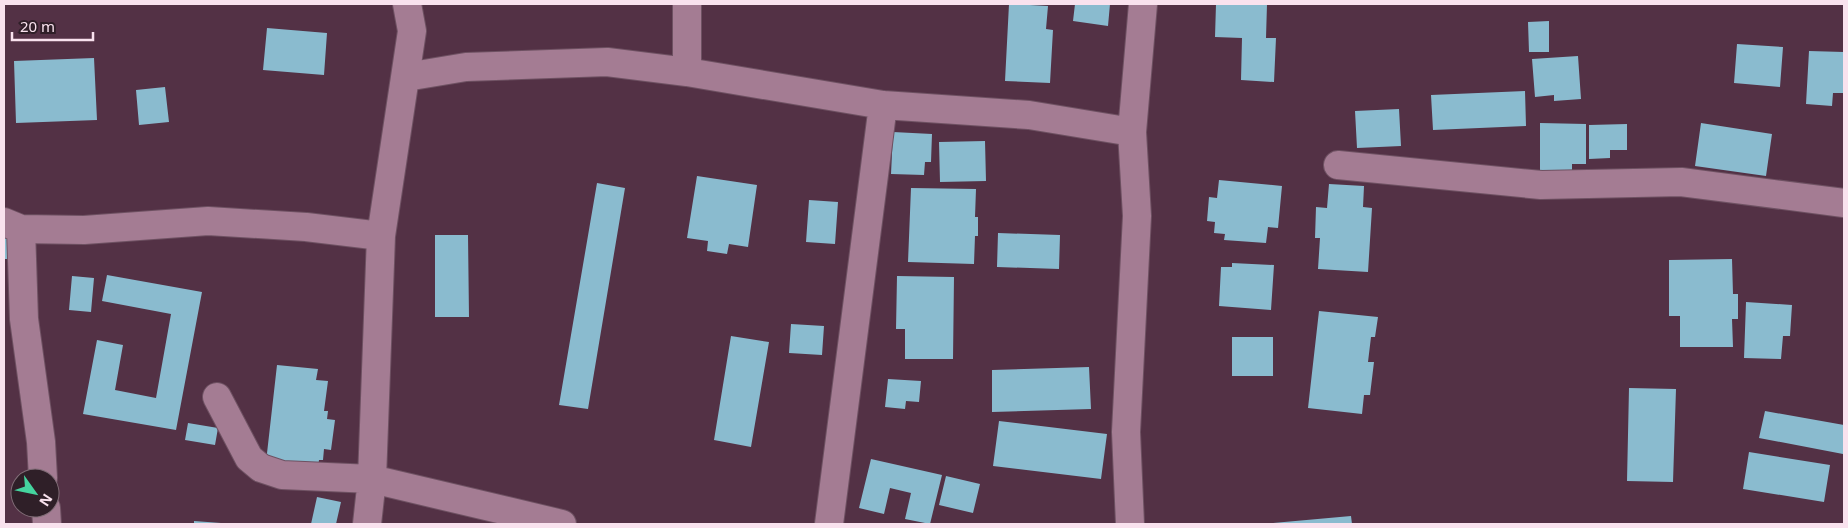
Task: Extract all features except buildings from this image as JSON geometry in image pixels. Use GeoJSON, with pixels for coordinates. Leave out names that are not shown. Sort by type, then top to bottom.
{"type":"FeatureCollection","features":[{"type":"Feature","properties":{"kind":"street"},"geometry":{"type":"LineString","coordinates":[[367,524],[372,479],[381,236],[412,31],[407,4]]}},
{"type":"Feature","properties":{"kind":"street"},"geometry":{"type":"LineString","coordinates":[[687,4],[687,72]]}},
{"type":"Feature","properties":{"kind":"street"},"geometry":{"type":"LineString","coordinates":[[1130,524],[1126,432],[1137,216],[1132,132],[1143,4]]}},
{"type":"Feature","properties":{"kind":"street"},"geometry":{"type":"LineString","coordinates":[[406,77],[466,67],[607,62],[687,72],[883,105],[1029,115],[1132,132]]}},
{"type":"Feature","properties":{"kind":"street"},"geometry":{"type":"LineString","coordinates":[[829,524],[883,105]]}},
{"type":"Feature","properties":{"kind":"street"},"geometry":{"type":"LineString","coordinates":[[1338,165],[1541,186],[1681,182],[1844,203]]}},
{"type":"Feature","properties":{"kind":"street"},"geometry":{"type":"LineString","coordinates":[[43,468],[13,225],[84,230],[208,221],[306,227],[381,236]]}},
{"type":"Feature","properties":{"kind":"street"},"geometry":{"type":"LineString","coordinates":[[217,397],[249,458],[261,468],[282,476],[372,479],[562,524]]}}]}
